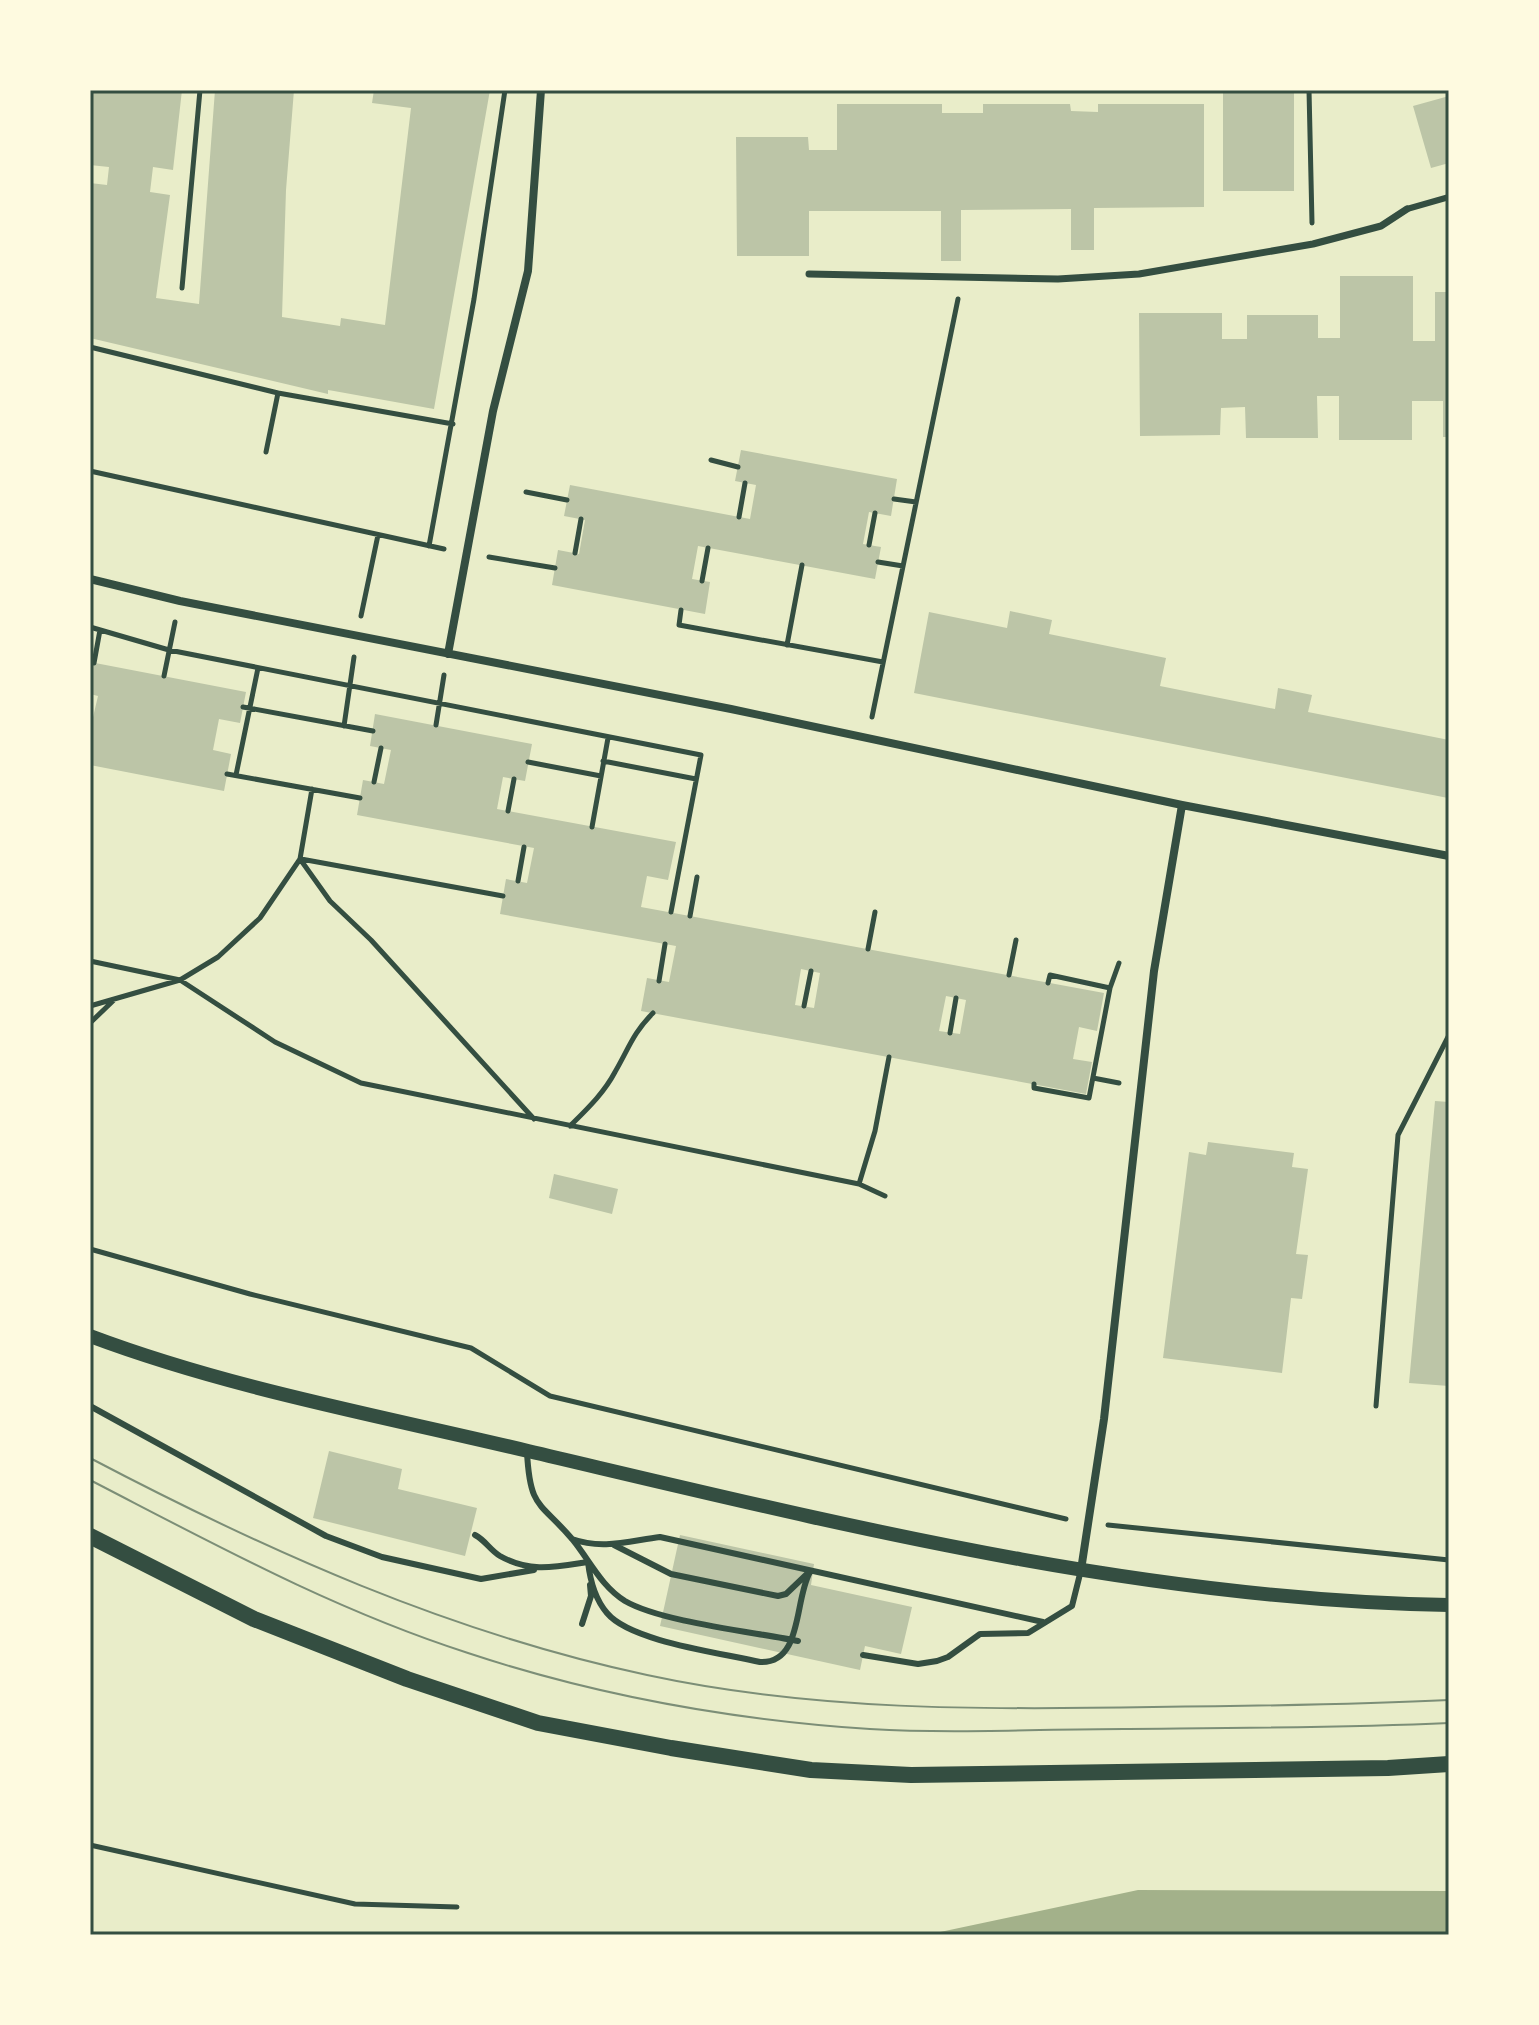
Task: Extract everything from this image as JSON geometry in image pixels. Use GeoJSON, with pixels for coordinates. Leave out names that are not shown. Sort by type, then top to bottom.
{"type":"FeatureCollection","features":[{"type":"Feature","properties":{"kind":"main road"},"geometry":{"type":"LineString","coordinates":[[90,1536],[254,1619],[407,1679],[538,1723],[671,1748],[811,1770],[911,1775],[1388,1768],[1449,1764]]}},
{"type":"Feature","properties":{"kind":"street"},"geometry":{"type":"LineString","coordinates":[[448,654],[493,411],[528,271],[541,90]]}},
{"type":"Feature","properties":{"kind":"street"},"geometry":{"type":"LineString","coordinates":[[809,274],[1058,279],[1139,274],[1313,244],[1381,226],[1407,209]]}},
{"type":"Feature","properties":{"kind":"street"},"geometry":{"type":"LineString","coordinates":[[90,579],[191,604],[868,738],[1182,805],[1449,856]]}},
{"type":"Feature","properties":{"kind":"street"},"geometry":{"type":"LineString","coordinates":[[1081,1570],[1091,1524],[1154,971],[1182,805]]}},
{"type":"Feature","properties":{"kind":"street"},"geometry":{"type":"LineString","coordinates":[[90,1336],[145,1357],[247,1384],[716,1496],[1081,1570],[1368,1604],[1449,1605]]}},
{"type":"Feature","properties":{"kind":"lane"},"geometry":{"type":"LineString","coordinates":[[1407,209],[1449,197]]}},
{"type":"Feature","properties":{"kind":"lane"},"geometry":{"type":"LineString","coordinates":[[90,1406],[326,1536],[382,1557],[481,1579],[588,1562]]}},
{"type":"Feature","properties":{"kind":"lane"},"geometry":{"type":"LineString","coordinates":[[527,1451],[529,1488],[549,1519],[572,1539],[600,1579],[624,1601],[655,1613],[795,1640]]}},
{"type":"Feature","properties":{"kind":"lane"},"geometry":{"type":"LineString","coordinates":[[475,1535],[486,1541],[497,1555],[534,1570]]}},
{"type":"Feature","properties":{"kind":"lane"},"geometry":{"type":"LineString","coordinates":[[572,1539],[588,1545],[614,1545],[660,1537],[1043,1622]]}},
{"type":"Feature","properties":{"kind":"lane"},"geometry":{"type":"LineString","coordinates":[[614,1545],[671,1574],[778,1596],[786,1594],[797,1580],[810,1572]]}},
{"type":"Feature","properties":{"kind":"lane"},"geometry":{"type":"LineString","coordinates":[[582,1624],[591,1596],[588,1562]]}},
{"type":"Feature","properties":{"kind":"lane"},"geometry":{"type":"LineString","coordinates":[[863,1655],[918,1664],[948,1657],[980,1634],[1028,1633],[1072,1606],[1081,1570]]}},
{"type":"Feature","properties":{"kind":"lane"},"geometry":{"type":"LineString","coordinates":[[590,1582],[608,1615],[629,1629],[773,1663],[782,1658],[795,1640],[804,1582],[810,1572]]}},
{"type":"Feature","properties":{"kind":"path"},"geometry":{"type":"LineString","coordinates":[[182,288],[200,90]]}},
{"type":"Feature","properties":{"kind":"path"},"geometry":{"type":"LineString","coordinates":[[429,546],[453,424],[505,90]]}},
{"type":"Feature","properties":{"kind":"path"},"geometry":{"type":"LineString","coordinates":[[1309,90],[1313,244]]}},
{"type":"Feature","properties":{"kind":"path"},"geometry":{"type":"LineString","coordinates":[[868,738],[962,279]]}},
{"type":"Feature","properties":{"kind":"path"},"geometry":{"type":"LineString","coordinates":[[90,347],[278,393],[453,424]]}},
{"type":"Feature","properties":{"kind":"path"},"geometry":{"type":"LineString","coordinates":[[266,452],[278,393]]}},
{"type":"Feature","properties":{"kind":"path"},"geometry":{"type":"LineString","coordinates":[[711,460],[738,467]]}},
{"type":"Feature","properties":{"kind":"path"},"geometry":{"type":"LineString","coordinates":[[90,471],[429,546],[555,568]]}},
{"type":"Feature","properties":{"kind":"path"},"geometry":{"type":"LineString","coordinates":[[739,517],[745,483]]}},
{"type":"Feature","properties":{"kind":"path"},"geometry":{"type":"LineString","coordinates":[[526,492],[567,500]]}},
{"type":"Feature","properties":{"kind":"path"},"geometry":{"type":"LineString","coordinates":[[894,499],[916,502]]}},
{"type":"Feature","properties":{"kind":"path"},"geometry":{"type":"LineString","coordinates":[[869,545],[875,513]]}},
{"type":"Feature","properties":{"kind":"path"},"geometry":{"type":"LineString","coordinates":[[575,553],[581,519]]}},
{"type":"Feature","properties":{"kind":"path"},"geometry":{"type":"LineString","coordinates":[[702,581],[708,548]]}},
{"type":"Feature","properties":{"kind":"path"},"geometry":{"type":"LineString","coordinates":[[878,562],[903,566]]}},
{"type":"Feature","properties":{"kind":"path"},"geometry":{"type":"LineString","coordinates":[[787,645],[802,565]]}},
{"type":"Feature","properties":{"kind":"path"},"geometry":{"type":"LineString","coordinates":[[681,610],[679,625],[883,662]]}},
{"type":"Feature","properties":{"kind":"path"},"geometry":{"type":"LineString","coordinates":[[90,627],[169,650],[701,755],[671,912]]}},
{"type":"Feature","properties":{"kind":"path"},"geometry":{"type":"LineString","coordinates":[[94,663],[100,630]]}},
{"type":"Feature","properties":{"kind":"path"},"geometry":{"type":"LineString","coordinates":[[164,676],[169,650]]}},
{"type":"Feature","properties":{"kind":"path"},"geometry":{"type":"LineString","coordinates":[[236,775],[246,707],[258,668]]}},
{"type":"Feature","properties":{"kind":"path"},"geometry":{"type":"LineString","coordinates":[[436,725],[440,704]]}},
{"type":"Feature","properties":{"kind":"path"},"geometry":{"type":"LineString","coordinates":[[246,707],[373,731]]}},
{"type":"Feature","properties":{"kind":"path"},"geometry":{"type":"LineString","coordinates":[[592,827],[608,738]]}},
{"type":"Feature","properties":{"kind":"path"},"geometry":{"type":"LineString","coordinates":[[374,782],[381,748]]}},
{"type":"Feature","properties":{"kind":"path"},"geometry":{"type":"LineString","coordinates":[[603,761],[696,779]]}},
{"type":"Feature","properties":{"kind":"path"},"geometry":{"type":"LineString","coordinates":[[528,762],[601,776]]}},
{"type":"Feature","properties":{"kind":"path"},"geometry":{"type":"LineString","coordinates":[[227,774],[360,798]]}},
{"type":"Feature","properties":{"kind":"path"},"geometry":{"type":"LineString","coordinates":[[508,811],[514,779]]}},
{"type":"Feature","properties":{"kind":"path"},"geometry":{"type":"LineString","coordinates":[[90,1006],[180,980],[218,957],[260,918],[300,859],[312,789]]}},
{"type":"Feature","properties":{"kind":"path"},"geometry":{"type":"LineString","coordinates":[[518,881],[524,847]]}},
{"type":"Feature","properties":{"kind":"path"},"geometry":{"type":"LineString","coordinates":[[300,859],[503,896]]}},
{"type":"Feature","properties":{"kind":"path"},"geometry":{"type":"LineString","coordinates":[[300,859],[330,901],[371,940],[535,1120]]}},
{"type":"Feature","properties":{"kind":"path"},"geometry":{"type":"LineString","coordinates":[[672,861],[681,862]]}},
{"type":"Feature","properties":{"kind":"path"},"geometry":{"type":"LineString","coordinates":[[690,916],[697,877]]}},
{"type":"Feature","properties":{"kind":"path"},"geometry":{"type":"LineString","coordinates":[[868,949],[875,912]]}},
{"type":"Feature","properties":{"kind":"path"},"geometry":{"type":"LineString","coordinates":[[1009,975],[1016,940]]}},
{"type":"Feature","properties":{"kind":"path"},"geometry":{"type":"LineString","coordinates":[[659,981],[665,944]]}},
{"type":"Feature","properties":{"kind":"path"},"geometry":{"type":"LineString","coordinates":[[90,961],[180,980],[275,1042],[361,1083],[859,1184],[885,1196]]}},
{"type":"Feature","properties":{"kind":"path"},"geometry":{"type":"LineString","coordinates":[[1034,1084],[1034,1088],[1089,1098],[1110,988],[1119,963]]}},
{"type":"Feature","properties":{"kind":"path"},"geometry":{"type":"LineString","coordinates":[[804,1006],[811,971]]}},
{"type":"Feature","properties":{"kind":"path"},"geometry":{"type":"LineString","coordinates":[[1048,983],[1050,975],[1110,988]]}},
{"type":"Feature","properties":{"kind":"path"},"geometry":{"type":"LineString","coordinates":[[90,1023],[116,998]]}},
{"type":"Feature","properties":{"kind":"path"},"geometry":{"type":"LineString","coordinates":[[950,1033],[956,998]]}},
{"type":"Feature","properties":{"kind":"path"},"geometry":{"type":"LineString","coordinates":[[569,1127],[597,1098],[615,1072],[635,1031],[653,1013]]}},
{"type":"Feature","properties":{"kind":"path"},"geometry":{"type":"LineString","coordinates":[[1376,1406],[1398,1135],[1449,1035]]}},
{"type":"Feature","properties":{"kind":"path"},"geometry":{"type":"LineString","coordinates":[[859,1184],[875,1131],[889,1057]]}},
{"type":"Feature","properties":{"kind":"path"},"geometry":{"type":"LineString","coordinates":[[90,1249],[250,1294],[471,1348],[550,1396],[1023,1511],[1091,1524],[1449,1560]]}},
{"type":"Feature","properties":{"kind":"path"},"geometry":{"type":"LineString","coordinates":[[90,1845],[355,1904],[457,1907]]}},
{"type":"Feature","properties":{"kind":"shaded area"},"geometry":{"type":"Polygon","coordinates":[[[1138,1890],[1449,1891],[1449,1935],[926,1935],[1138,1890]]]}},
{"type":"Feature","properties":{"kind":"building"},"geometry":{"type":"Polygon","coordinates":[[[90,90],[182,90],[173,170],[153,167],[150,192],[170,195],[156,298],[199,304],[215,90],[294,90],[286,190],[282,317],[340,326],[341,318],[385,325],[411,108],[372,103],[374,90],[490,90],[434,409],[328,390],[328,394],[90,338],[90,183],[107,185],[109,167],[90,165],[90,90]]]}},
{"type":"Feature","properties":{"kind":"building"},"geometry":{"type":"Polygon","coordinates":[[[1223,90],[1294,90],[1294,191],[1223,191],[1223,90]]]}},
{"type":"Feature","properties":{"kind":"building"},"geometry":{"type":"Polygon","coordinates":[[[1449,96],[1449,163],[1431,168],[1413,106],[1449,96]]]}},
{"type":"Feature","properties":{"kind":"building"},"geometry":{"type":"Polygon","coordinates":[[[837,104],[942,104],[942,113],[983,113],[983,104],[1070,104],[1071,111],[1098,112],[1098,104],[1204,104],[1204,207],[1094,208],[1094,250],[1071,250],[1071,209],[961,210],[961,261],[941,261],[941,211],[809,211],[809,256],[737,256],[736,137],[808,137],[809,150],[837,150],[837,104]]]}},
{"type":"Feature","properties":{"kind":"building"},"geometry":{"type":"Polygon","coordinates":[[[1340,276],[1413,276],[1413,341],[1435,341],[1435,292],[1449,292],[1449,437],[1443,437],[1443,401],[1412,401],[1412,440],[1339,440],[1339,396],[1317,396],[1318,438],[1246,438],[1245,407],[1221,408],[1220,435],[1140,436],[1139,313],[1222,313],[1222,339],[1247,339],[1247,315],[1318,315],[1318,338],[1340,338],[1340,276]]]}},
{"type":"Feature","properties":{"kind":"building"},"geometry":{"type":"Polygon","coordinates":[[[741,450],[897,479],[891,516],[869,512],[863,544],[881,547],[875,579],[698,546],[692,579],[710,582],[705,614],[552,585],[558,550],[579,554],[585,520],[564,516],[570,485],[750,519],[756,485],[735,481],[741,450]]]}},
{"type":"Feature","properties":{"kind":"building"},"geometry":{"type":"Polygon","coordinates":[[[1010,611],[1052,620],[1049,634],[1166,658],[1160,686],[1275,709],[1278,688],[1312,695],[1308,712],[1449,740],[1448,798],[914,693],[929,612],[1007,628],[1010,611]]]}},
{"type":"Feature","properties":{"kind":"building"},"geometry":{"type":"Polygon","coordinates":[[[90,662],[246,692],[240,723],[219,719],[213,750],[231,754],[224,791],[90,765],[90,730],[98,696],[90,694],[90,662]]]}},
{"type":"Feature","properties":{"kind":"building"},"geometry":{"type":"Polygon","coordinates":[[[375,714],[532,744],[525,781],[503,777],[497,809],[676,842],[668,880],[647,876],[641,907],[1104,993],[1097,1031],[1079,1027],[1073,1059],[1092,1062],[1086,1094],[641,1011],[647,978],[669,982],[676,946],[500,914],[506,879],[527,883],[534,848],[357,815],[363,780],[384,784],[391,750],[370,746],[375,714]],[[801,969],[795,1005],[814,1008],[820,973],[801,969]],[[946,996],[939,1031],[960,1034],[966,1000],[946,996]]]}},
{"type":"Feature","properties":{"kind":"building"},"geometry":{"type":"Polygon","coordinates":[[[1435,1101],[1449,1102],[1449,1386],[1409,1383],[1435,1101]]]}},
{"type":"Feature","properties":{"kind":"building"},"geometry":{"type":"Polygon","coordinates":[[[1208,1142],[1294,1153],[1292,1167],[1308,1169],[1296,1254],[1308,1255],[1302,1299],[1291,1298],[1282,1373],[1163,1358],[1189,1152],[1206,1155],[1208,1142]]]}},
{"type":"Feature","properties":{"kind":"building"},"geometry":{"type":"Polygon","coordinates":[[[554,1174],[618,1189],[612,1214],[549,1198],[554,1174]]]}},
{"type":"Feature","properties":{"kind":"building"},"geometry":{"type":"Polygon","coordinates":[[[329,1451],[402,1469],[398,1489],[477,1508],[465,1556],[313,1518],[329,1451]]]}},
{"type":"Feature","properties":{"kind":"building"},"geometry":{"type":"Polygon","coordinates":[[[680,1535],[814,1564],[811,1585],[912,1607],[901,1654],[865,1646],[860,1670],[660,1626],[680,1535]]]}},
{"type":"Feature","properties":{"kind":"tram line"},"geometry":{"type":"LineString","coordinates":[[90,1458],[292,1556],[431,1612],[574,1657],[710,1687],[836,1702],[963,1708],[1264,1706],[1449,1700]]}},
{"type":"Feature","properties":{"kind":"tram line"},"geometry":{"type":"LineString","coordinates":[[90,1480],[275,1574],[418,1636],[566,1682],[666,1704],[819,1725],[902,1730],[1286,1728],[1449,1723]]}}]}
